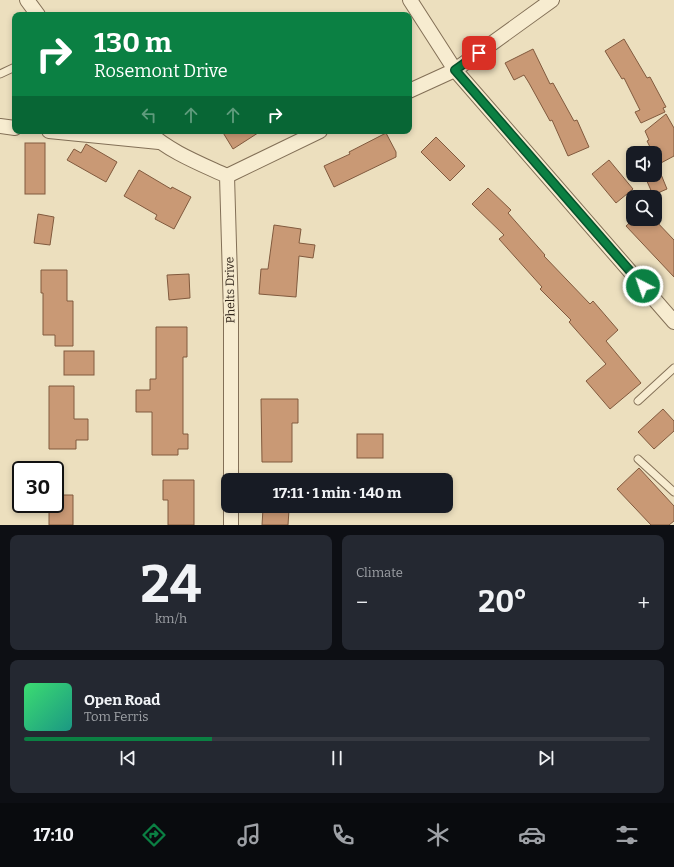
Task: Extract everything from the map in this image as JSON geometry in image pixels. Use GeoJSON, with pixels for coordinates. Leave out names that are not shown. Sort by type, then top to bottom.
{"type":"FeatureCollection","features":[{"type":"Feature","properties":{"kind":"street"},"geometry":{"type":"LineString","coordinates":[[27,0],[36,12]]}},
{"type":"Feature","properties":{"kind":"street"},"geometry":{"type":"LineString","coordinates":[[410,0],[455,70],[674,322]]}},
{"type":"Feature","properties":{"kind":"street"},"geometry":{"type":"LineString","coordinates":[[412,90],[455,70],[552,0]]}},
{"type":"Feature","properties":{"kind":"street"},"geometry":{"type":"LineString","coordinates":[[0,126],[12,128]]}},
{"type":"Feature","properties":{"kind":"street"},"geometry":{"type":"LineString","coordinates":[[79,134],[159,142]]}},
{"type":"Feature","properties":{"kind":"street"},"geometry":{"type":"LineString","coordinates":[[150,134],[159,142],[227,176],[314,134]]}},
{"type":"Feature","properties":{"kind":"street","name":"Phelts Drive"},"geometry":{"type":"LineString","coordinates":[[227,176],[231,313],[231,473]]}},
{"type":"Feature","properties":{"kind":"street"},"geometry":{"type":"LineString","coordinates":[[231,513],[231,525]]}},
{"type":"Feature","properties":{"kind":"lane"},"geometry":{"type":"LineString","coordinates":[[0,74],[12,68]]}},
{"type":"Feature","properties":{"kind":"lane"},"geometry":{"type":"LineString","coordinates":[[638,401],[674,368]]}},
{"type":"Feature","properties":{"kind":"lane"},"geometry":{"type":"LineString","coordinates":[[638,459],[674,492]]}},
{"type":"Feature","properties":{"kind":"building"},"geometry":{"type":"Polygon","coordinates":[[[624,39],[647,78],[650,77],[666,107],[663,108],[665,112],[641,123],[635,112],[640,110],[624,78],[622,79],[605,51],[624,39]]]}},
{"type":"Feature","properties":{"kind":"building"},"geometry":{"type":"Polygon","coordinates":[[[533,49],[550,84],[553,83],[574,121],[577,120],[589,147],[568,156],[552,120],[550,121],[524,75],[514,80],[505,63],[533,49]]]}},
{"type":"Feature","properties":{"kind":"building"},"geometry":{"type":"Polygon","coordinates":[[[666,114],[674,128],[674,156],[662,162],[662,146],[650,146],[647,141],[649,140],[645,131],[666,114]]]}},
{"type":"Feature","properties":{"kind":"building"},"geometry":{"type":"Polygon","coordinates":[[[224,134],[256,134],[233,149],[224,134]]]}},
{"type":"Feature","properties":{"kind":"building"},"geometry":{"type":"Polygon","coordinates":[[[387,134],[396,152],[396,157],[334,187],[324,166],[350,154],[349,152],[387,134]]]}},
{"type":"Feature","properties":{"kind":"building"},"geometry":{"type":"Polygon","coordinates":[[[436,137],[465,166],[450,181],[421,152],[436,137]]]}},
{"type":"Feature","properties":{"kind":"building"},"geometry":{"type":"Polygon","coordinates":[[[25,143],[45,143],[45,194],[25,194],[25,143]]]}},
{"type":"Feature","properties":{"kind":"building"},"geometry":{"type":"Polygon","coordinates":[[[86,144],[117,162],[106,182],[67,160],[74,149],[81,153],[86,144]]]}},
{"type":"Feature","properties":{"kind":"building"},"geometry":{"type":"Polygon","coordinates":[[[609,160],[633,189],[626,190],[626,195],[616,203],[592,174],[609,160]]]}},
{"type":"Feature","properties":{"kind":"building"},"geometry":{"type":"Polygon","coordinates":[[[139,170],[171,189],[172,187],[191,197],[174,229],[155,219],[157,215],[124,196],[139,170]]]}},
{"type":"Feature","properties":{"kind":"building"},"geometry":{"type":"Polygon","coordinates":[[[662,177],[667,189],[662,191],[651,190],[647,182],[662,182],[662,177]]]}},
{"type":"Feature","properties":{"kind":"building"},"geometry":{"type":"Polygon","coordinates":[[[488,188],[511,210],[508,213],[545,255],[544,256],[590,304],[593,301],[618,330],[606,341],[641,383],[610,409],[586,381],[606,364],[569,322],[571,320],[540,289],[542,287],[499,239],[504,235],[472,204],[488,188]]]}},
{"type":"Feature","properties":{"kind":"building"},"geometry":{"type":"Polygon","coordinates":[[[38,214],[54,217],[50,245],[34,243],[38,214]]]}},
{"type":"Feature","properties":{"kind":"building"},"geometry":{"type":"Polygon","coordinates":[[[274,225],[301,229],[299,243],[315,245],[313,258],[299,256],[296,297],[259,294],[261,269],[268,269],[274,225]]]}},
{"type":"Feature","properties":{"kind":"building"},"geometry":{"type":"Polygon","coordinates":[[[626,226],[661,226],[674,240],[674,277],[626,226]]]}},
{"type":"Feature","properties":{"kind":"building"},"geometry":{"type":"Polygon","coordinates":[[[41,270],[67,270],[67,301],[73,301],[73,346],[55,346],[55,335],[43,335],[43,293],[41,293],[41,270]]]}},
{"type":"Feature","properties":{"kind":"building"},"geometry":{"type":"Polygon","coordinates":[[[189,274],[190,298],[169,300],[167,275],[189,274]]]}},
{"type":"Feature","properties":{"kind":"building"},"geometry":{"type":"Polygon","coordinates":[[[156,327],[187,327],[187,357],[183,357],[183,434],[188,434],[188,449],[178,449],[178,455],[152,455],[152,412],[136,412],[136,390],[150,390],[150,379],[156,379],[156,327]]]}},
{"type":"Feature","properties":{"kind":"building"},"geometry":{"type":"Polygon","coordinates":[[[64,351],[94,351],[94,375],[64,375],[64,351]]]}},
{"type":"Feature","properties":{"kind":"building"},"geometry":{"type":"Polygon","coordinates":[[[49,386],[74,386],[74,419],[88,419],[88,440],[76,440],[76,449],[49,449],[49,386]]]}},
{"type":"Feature","properties":{"kind":"building"},"geometry":{"type":"Polygon","coordinates":[[[261,399],[298,399],[298,423],[292,423],[292,462],[262,462],[261,399]]]}},
{"type":"Feature","properties":{"kind":"building"},"geometry":{"type":"Polygon","coordinates":[[[663,409],[674,421],[674,431],[654,449],[638,432],[663,409]]]}},
{"type":"Feature","properties":{"kind":"building"},"geometry":{"type":"Polygon","coordinates":[[[357,434],[383,434],[383,458],[357,458],[357,434]]]}},
{"type":"Feature","properties":{"kind":"building"},"geometry":{"type":"Polygon","coordinates":[[[639,468],[674,506],[674,521],[669,525],[651,525],[617,489],[639,468]]]}},
{"type":"Feature","properties":{"kind":"building"},"geometry":{"type":"Polygon","coordinates":[[[163,480],[194,480],[194,525],[168,525],[168,500],[163,500],[163,480]]]}},
{"type":"Feature","properties":{"kind":"building"},"geometry":{"type":"Polygon","coordinates":[[[64,495],[73,495],[73,525],[49,525],[49,513],[64,513],[64,495]]]}},
{"type":"Feature","properties":{"kind":"building"},"geometry":{"type":"Polygon","coordinates":[[[263,513],[289,513],[288,525],[262,525],[263,513]]]}},
{"type":"Feature","properties":{"kind":"route"},"geometry":{"type":"LineString","coordinates":[[479,53],[455,70],[643,286]]}}]}
